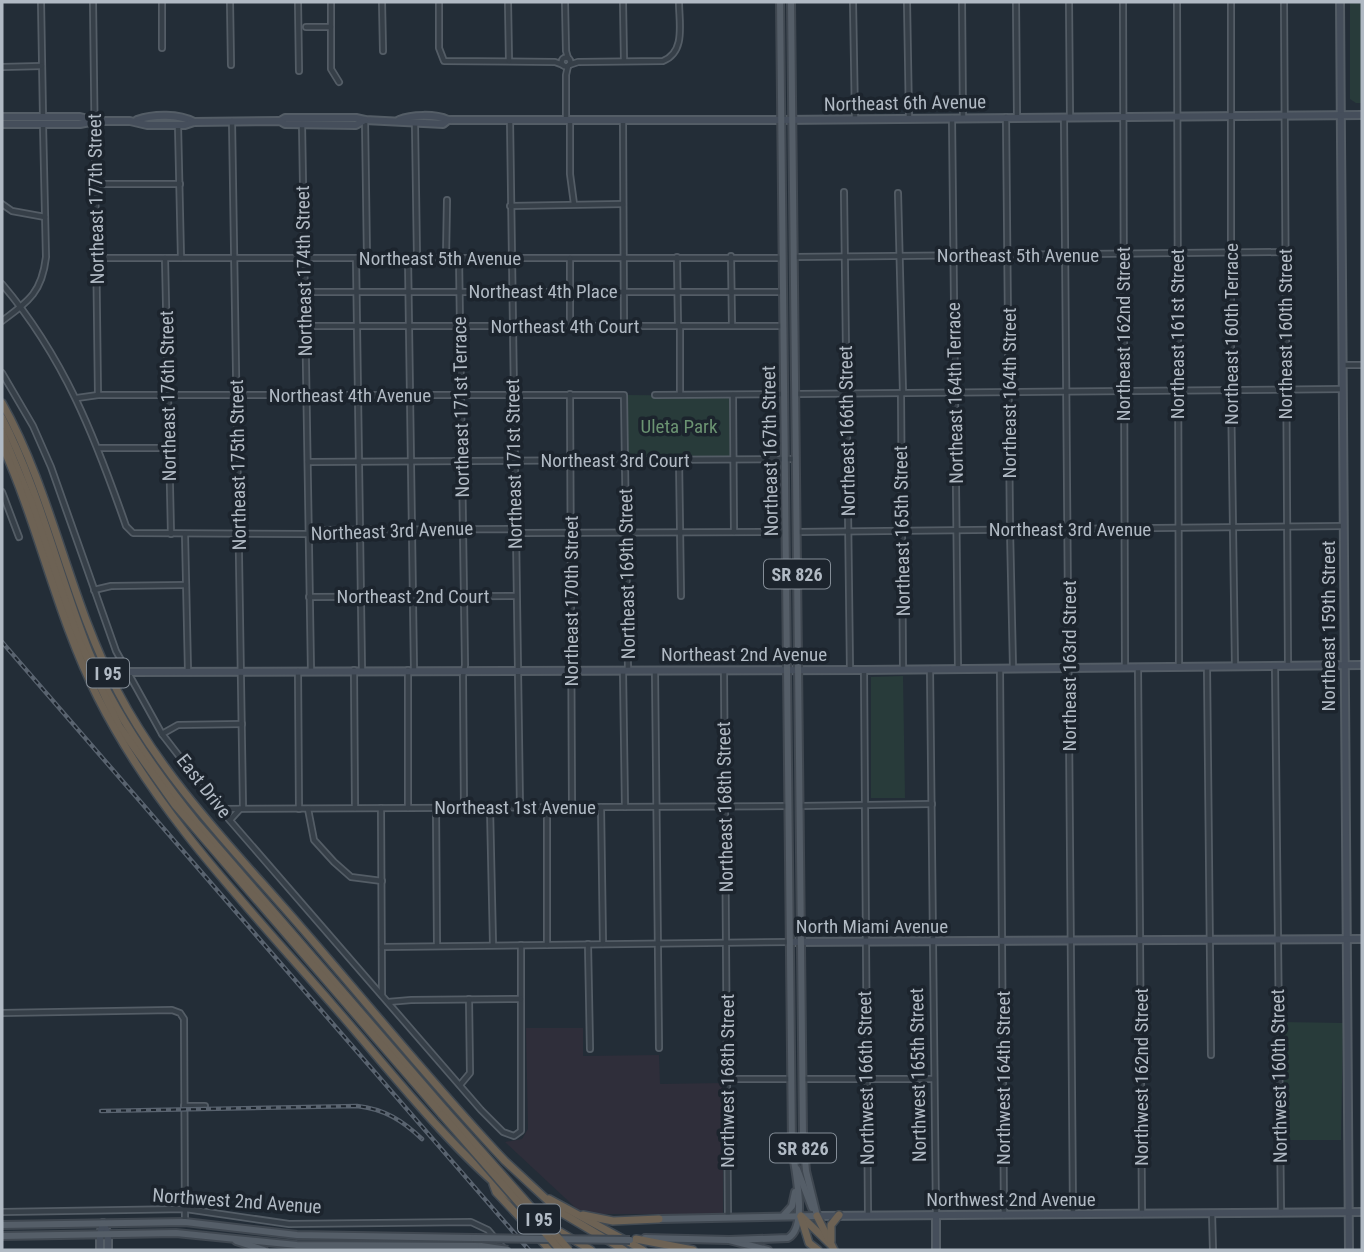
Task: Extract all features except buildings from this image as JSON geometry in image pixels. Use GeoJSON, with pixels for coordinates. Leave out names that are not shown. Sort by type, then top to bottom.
{"type":"FeatureCollection","features":[{"type":"Feature","properties":{"kind":"highway","name":"I 95"},"geometry":{"type":"LineString","coordinates":[[2,403],[36,476],[96,647],[118,693],[151,747],[208,820],[501,1157],[572,1221],[624,1250]]}},
{"type":"Feature","properties":{"kind":"highway"},"geometry":{"type":"LineString","coordinates":[[2,418],[33,489],[89,652],[125,722],[163,781],[560,1250]]}},
{"type":"Feature","properties":{"kind":"highway"},"geometry":{"type":"LineString","coordinates":[[2,432],[27,491],[79,641],[105,698],[131,744],[175,805],[444,1113],[569,1250]]}},
{"type":"Feature","properties":{"kind":"highway","name":"I 95"},"geometry":{"type":"LineString","coordinates":[[2,445],[19,485],[82,664],[106,715],[144,777],[210,863],[390,1070],[491,1180],[544,1222],[591,1250]]}},
{"type":"Feature","properties":{"kind":"highway"},"geometry":{"type":"LineString","coordinates":[[491,1180],[496,1192],[550,1250]]}},
{"type":"Feature","properties":{"kind":"highway"},"geometry":{"type":"LineString","coordinates":[[542,1196],[643,1250]]}},
{"type":"Feature","properties":{"kind":"highway"},"geometry":{"type":"LineString","coordinates":[[572,1212],[613,1221],[659,1219]]}},
{"type":"Feature","properties":{"kind":"highway"},"geometry":{"type":"LineString","coordinates":[[832,1248],[831,1226],[839,1215]]}},
{"type":"Feature","properties":{"kind":"highway"},"geometry":{"type":"LineString","coordinates":[[801,1216],[832,1248]]}},
{"type":"Feature","properties":{"kind":"highway","name":"SR 826"},"geometry":{"type":"LineString","coordinates":[[801,1216],[809,1242],[816,1250]]}},
{"type":"Feature","properties":{"kind":"highway","name":"SR 826"},"geometry":{"type":"LineString","coordinates":[[817,1216],[832,1248]]}},
{"type":"Feature","properties":{"kind":"highway"},"geometry":{"type":"LineString","coordinates":[[633,1239],[692,1250]]}},
{"type":"Feature","properties":{"kind":"main road","name":"Northeast 167th Street"},"geometry":{"type":"LineString","coordinates":[[780,2],[790,942]]}},
{"type":"Feature","properties":{"kind":"main road","name":"Northeast 167th Street"},"geometry":{"type":"LineString","coordinates":[[790,3],[801,942]]}},
{"type":"Feature","properties":{"kind":"main road"},"geometry":{"type":"LineString","coordinates":[[783,242],[788,253],[794,257]]}},
{"type":"Feature","properties":{"kind":"main road"},"geometry":{"type":"LineString","coordinates":[[783,258],[794,273]]}},
{"type":"Feature","properties":{"kind":"main road"},"geometry":{"type":"LineString","coordinates":[[785,380],[790,391],[796,394]]}},
{"type":"Feature","properties":{"kind":"main road"},"geometry":{"type":"LineString","coordinates":[[785,394],[796,413]]}},
{"type":"Feature","properties":{"kind":"main road"},"geometry":{"type":"LineString","coordinates":[[786,515],[797,532]]}},
{"type":"Feature","properties":{"kind":"main road"},"geometry":{"type":"LineString","coordinates":[[786,532],[791,535],[797,552]]}},
{"type":"Feature","properties":{"kind":"main road"},"geometry":{"type":"LineString","coordinates":[[789,789],[794,801],[800,806]]}},
{"type":"Feature","properties":{"kind":"main road"},"geometry":{"type":"LineString","coordinates":[[789,806],[800,820]]}},
{"type":"Feature","properties":{"kind":"main road","name":"SR 826"},"geometry":{"type":"LineString","coordinates":[[790,942],[793,1157],[801,1216]]}},
{"type":"Feature","properties":{"kind":"main road","name":"SR 826"},"geometry":{"type":"LineString","coordinates":[[801,942],[803,1153],[817,1216]]}},
{"type":"Feature","properties":{"kind":"main road"},"geometry":{"type":"LineString","coordinates":[[792,1064],[802,1079]]}},
{"type":"Feature","properties":{"kind":"main road"},"geometry":{"type":"LineString","coordinates":[[793,1157],[808,1202],[817,1216]]}},
{"type":"Feature","properties":{"kind":"main road"},"geometry":{"type":"LineString","coordinates":[[779,1217],[790,1210],[796,1187]]}},
{"type":"Feature","properties":{"kind":"main road"},"geometry":{"type":"LineString","coordinates":[[729,1240],[788,1238],[796,1232],[801,1216]]}},
{"type":"Feature","properties":{"kind":"main road","name":"Northwest 2nd Avenue"},"geometry":{"type":"LineString","coordinates":[[659,1219],[817,1216]]}},
{"type":"Feature","properties":{"kind":"main road","name":"Northwest 2nd Avenue"},"geometry":{"type":"LineString","coordinates":[[2,1225],[185,1222],[297,1234],[729,1240]]}},
{"type":"Feature","properties":{"kind":"main road","name":"Northwest 2nd Avenue"},"geometry":{"type":"LineString","coordinates":[[2,1236],[176,1233],[301,1248],[481,1246],[507,1250]]}},
{"type":"Feature","properties":{"kind":"main road"},"geometry":{"type":"LineString","coordinates":[[297,1234],[301,1248]]}},
{"type":"Feature","properties":{"kind":"main road"},"geometry":{"type":"LineString","coordinates":[[221,1237],[247,1248],[264,1250]]}},
{"type":"Feature","properties":{"kind":"main road"},"geometry":{"type":"LineString","coordinates":[[729,1240],[768,1250]]}},
{"type":"Feature","properties":{"kind":"street"},"geometry":{"type":"LineString","coordinates":[[2,321],[36,292],[43,276],[45,217],[41,2]]}},
{"type":"Feature","properties":{"kind":"street","name":"Northeast 177th Street"},"geometry":{"type":"LineString","coordinates":[[93,2],[98,396]]}},
{"type":"Feature","properties":{"kind":"street"},"geometry":{"type":"LineString","coordinates":[[162,2],[162,48]]}},
{"type":"Feature","properties":{"kind":"street"},"geometry":{"type":"LineString","coordinates":[[230,2],[231,65]]}},
{"type":"Feature","properties":{"kind":"street"},"geometry":{"type":"LineString","coordinates":[[298,2],[299,71]]}},
{"type":"Feature","properties":{"kind":"street"},"geometry":{"type":"LineString","coordinates":[[331,2],[331,69],[339,82]]}},
{"type":"Feature","properties":{"kind":"street"},"geometry":{"type":"LineString","coordinates":[[382,2],[383,51]]}},
{"type":"Feature","properties":{"kind":"street"},"geometry":{"type":"LineString","coordinates":[[439,2],[439,48],[442,59],[447,62],[663,61],[673,57],[680,46],[679,2]]}},
{"type":"Feature","properties":{"kind":"street"},"geometry":{"type":"LineString","coordinates":[[508,2],[509,61]]}},
{"type":"Feature","properties":{"kind":"street"},"geometry":{"type":"LineString","coordinates":[[565,2],[570,174],[574,205]]}},
{"type":"Feature","properties":{"kind":"street"},"geometry":{"type":"LineString","coordinates":[[623,2],[624,61]]}},
{"type":"Feature","properties":{"kind":"street"},"geometry":{"type":"LineString","coordinates":[[853,2],[855,118]]}},
{"type":"Feature","properties":{"kind":"street"},"geometry":{"type":"LineString","coordinates":[[907,2],[909,118]]}},
{"type":"Feature","properties":{"kind":"street"},"geometry":{"type":"LineString","coordinates":[[962,2],[963,118]]}},
{"type":"Feature","properties":{"kind":"street"},"geometry":{"type":"LineString","coordinates":[[1016,2],[1017,117]]}},
{"type":"Feature","properties":{"kind":"street","name":"Northeast 163rd Street"},"geometry":{"type":"LineString","coordinates":[[1069,2],[1065,255],[1073,1214]]}},
{"type":"Feature","properties":{"kind":"street","name":"Northeast 162nd Street"},"geometry":{"type":"LineString","coordinates":[[1123,2],[1125,667]]}},
{"type":"Feature","properties":{"kind":"street","name":"Northeast 161st Street"},"geometry":{"type":"LineString","coordinates":[[1177,2],[1179,667]]}},
{"type":"Feature","properties":{"kind":"street","name":"Northeast 160th Terrace"},"geometry":{"type":"LineString","coordinates":[[1231,2],[1230,252],[1235,666]]}},
{"type":"Feature","properties":{"kind":"street","name":"Northeast 160th Street"},"geometry":{"type":"LineString","coordinates":[[1284,2],[1289,666]]}},
{"type":"Feature","properties":{"kind":"street","name":"Northeast 159th Street"},"geometry":{"type":"LineString","coordinates":[[1340,2],[1349,1250]]}},
{"type":"Feature","properties":{"kind":"street"},"geometry":{"type":"LineString","coordinates":[[306,27],[331,27]]}},
{"type":"Feature","properties":{"kind":"street"},"geometry":{"type":"LineString","coordinates":[[2,66],[42,66]]}},
{"type":"Feature","properties":{"kind":"street","name":"Northeast 6th Avenue"},"geometry":{"type":"LineString","coordinates":[[399,120],[407,117],[442,117],[448,120],[792,120],[1362,115]]}},
{"type":"Feature","properties":{"kind":"street","name":"Northeast 6th Avenue"},"geometry":{"type":"LineString","coordinates":[[2,117],[43,121]]}},
{"type":"Feature","properties":{"kind":"street","name":"Northeast 6th Avenue"},"geometry":{"type":"LineString","coordinates":[[2,124],[80,117],[95,121],[178,125],[233,121],[356,125],[365,120]]}},
{"type":"Feature","properties":{"kind":"street","name":"Northeast 6th Avenue"},"geometry":{"type":"LineString","coordinates":[[136,121],[146,117],[185,117],[194,122]]}},
{"type":"Feature","properties":{"kind":"street","name":"Northeast 6th Avenue"},"geometry":{"type":"LineString","coordinates":[[280,121],[302,117],[443,124],[448,120]]}},
{"type":"Feature","properties":{"kind":"street","name":"Northeast 164th Street"},"geometry":{"type":"LineString","coordinates":[[1006,117],[1013,668]]}},
{"type":"Feature","properties":{"kind":"street","name":"Northeast 164th Terrace"},"geometry":{"type":"LineString","coordinates":[[952,118],[958,669]]}},
{"type":"Feature","properties":{"kind":"street"},"geometry":{"type":"LineString","coordinates":[[623,119],[624,326]]}},
{"type":"Feature","properties":{"kind":"street"},"geometry":{"type":"LineString","coordinates":[[365,120],[367,258]]}},
{"type":"Feature","properties":{"kind":"street","name":"Northeast 171st Street"},"geometry":{"type":"LineString","coordinates":[[510,120],[520,808]]}},
{"type":"Feature","properties":{"kind":"street","name":"Northeast 175th Street"},"geometry":{"type":"LineString","coordinates":[[233,121],[242,808]]}},
{"type":"Feature","properties":{"kind":"street","name":"Northeast 174th Street"},"geometry":{"type":"LineString","coordinates":[[302,124],[311,671]]}},
{"type":"Feature","properties":{"kind":"street"},"geometry":{"type":"LineString","coordinates":[[415,124],[417,257]]}},
{"type":"Feature","properties":{"kind":"street"},"geometry":{"type":"LineString","coordinates":[[178,125],[181,258]]}},
{"type":"Feature","properties":{"kind":"street"},"geometry":{"type":"LineString","coordinates":[[96,184],[180,184]]}},
{"type":"Feature","properties":{"kind":"street","name":"Northeast 166th Street"},"geometry":{"type":"LineString","coordinates":[[844,192],[850,670]]}},
{"type":"Feature","properties":{"kind":"street","name":"Northeast 165th Street"},"geometry":{"type":"LineString","coordinates":[[898,193],[903,669]]}},
{"type":"Feature","properties":{"kind":"street"},"geometry":{"type":"LineString","coordinates":[[446,257],[447,200]]}},
{"type":"Feature","properties":{"kind":"street"},"geometry":{"type":"LineString","coordinates":[[2,204],[12,211],[45,217]]}},
{"type":"Feature","properties":{"kind":"street"},"geometry":{"type":"LineString","coordinates":[[510,206],[623,204]]}},
{"type":"Feature","properties":{"kind":"street","name":"Northeast 5th Avenue"},"geometry":{"type":"LineString","coordinates":[[794,257],[1284,252]]}},
{"type":"Feature","properties":{"kind":"street"},"geometry":{"type":"LineString","coordinates":[[731,256],[732,326]]}},
{"type":"Feature","properties":{"kind":"street","name":"Northeast 171st Terrace"},"geometry":{"type":"LineString","coordinates":[[459,257],[464,808]]}},
{"type":"Feature","properties":{"kind":"street"},"geometry":{"type":"LineString","coordinates":[[677,257],[680,394]]}},
{"type":"Feature","properties":{"kind":"street","name":"Northeast 5th Avenue"},"geometry":{"type":"LineString","coordinates":[[97,258],[783,258]]}},
{"type":"Feature","properties":{"kind":"street","name":"Northeast 176th Street"},"geometry":{"type":"LineString","coordinates":[[165,258],[172,534]]}},
{"type":"Feature","properties":{"kind":"street"},"geometry":{"type":"LineString","coordinates":[[356,258],[362,670]]}},
{"type":"Feature","properties":{"kind":"street"},"geometry":{"type":"LineString","coordinates":[[408,258],[412,597],[408,808]]}},
{"type":"Feature","properties":{"kind":"street"},"geometry":{"type":"LineString","coordinates":[[570,258],[570,326]]}},
{"type":"Feature","properties":{"kind":"street"},"geometry":{"type":"LineString","coordinates":[[2,284],[20,307],[77,398],[99,448],[169,448]]}},
{"type":"Feature","properties":{"kind":"street","name":"Northeast 4th Place"},"geometry":{"type":"LineString","coordinates":[[303,292],[784,292]]}},
{"type":"Feature","properties":{"kind":"street","name":"Northeast 4th Court"},"geometry":{"type":"LineString","coordinates":[[304,326],[784,326]]}},
{"type":"Feature","properties":{"kind":"street"},"geometry":{"type":"LineString","coordinates":[[1343,365],[1362,365]]}},
{"type":"Feature","properties":{"kind":"street","name":"East Drive"},"geometry":{"type":"LineString","coordinates":[[2,373],[39,439],[70,518],[116,651],[162,734],[220,809],[481,1110],[508,1135],[514,1136],[521,1131],[521,999]]}},
{"type":"Feature","properties":{"kind":"street"},"geometry":{"type":"LineString","coordinates":[[796,394],[1343,389]]}},
{"type":"Feature","properties":{"kind":"street","name":"Northeast 170th Street"},"geometry":{"type":"LineString","coordinates":[[570,394],[572,807]]}},
{"type":"Feature","properties":{"kind":"street"},"geometry":{"type":"LineString","coordinates":[[655,395],[785,394]]}},
{"type":"Feature","properties":{"kind":"street","name":"Northeast 4th Avenue"},"geometry":{"type":"LineString","coordinates":[[77,398],[168,395],[624,395]]}},
{"type":"Feature","properties":{"kind":"street","name":"Northeast 169th Street"},"geometry":{"type":"LineString","coordinates":[[624,395],[625,807]]}},
{"type":"Feature","properties":{"kind":"street"},"geometry":{"type":"LineString","coordinates":[[733,395],[734,532]]}},
{"type":"Feature","properties":{"kind":"street","name":"Northeast 3rd Avenue"},"geometry":{"type":"LineString","coordinates":[[99,448],[125,526],[133,533],[308,534],[314,530],[411,529],[521,533],[786,532]]}},
{"type":"Feature","properties":{"kind":"street"},"geometry":{"type":"LineString","coordinates":[[679,459],[681,596]]}},
{"type":"Feature","properties":{"kind":"street","name":"Northeast 3rd Court"},"geometry":{"type":"LineString","coordinates":[[308,462],[796,459]]}},
{"type":"Feature","properties":{"kind":"street"},"geometry":{"type":"LineString","coordinates":[[2,492],[19,537]]}},
{"type":"Feature","properties":{"kind":"street","name":"Northeast 3rd Avenue"},"geometry":{"type":"LineString","coordinates":[[797,532],[1344,526]]}},
{"type":"Feature","properties":{"kind":"street"},"geometry":{"type":"LineString","coordinates":[[185,534],[188,671]]}},
{"type":"Feature","properties":{"kind":"street"},"geometry":{"type":"LineString","coordinates":[[94,590],[111,586],[186,585]]}},
{"type":"Feature","properties":{"kind":"street","name":"Northeast 2nd Court"},"geometry":{"type":"LineString","coordinates":[[309,597],[516,596]]}},
{"type":"Feature","properties":{"kind":"street","name":"Northeast 2nd Avenue"},"geometry":{"type":"LineString","coordinates":[[127,671],[864,670],[1362,665]]}},
{"type":"Feature","properties":{"kind":"street"},"geometry":{"type":"LineString","coordinates":[[1275,666],[1277,939]]}},
{"type":"Feature","properties":{"kind":"street"},"geometry":{"type":"LineString","coordinates":[[1138,667],[1140,940]]}},
{"type":"Feature","properties":{"kind":"street"},"geometry":{"type":"LineString","coordinates":[[1207,667],[1211,1055]]}},
{"type":"Feature","properties":{"kind":"street"},"geometry":{"type":"LineString","coordinates":[[1000,668],[1002,941]]}},
{"type":"Feature","properties":{"kind":"street"},"geometry":{"type":"LineString","coordinates":[[930,669],[933,942]]}},
{"type":"Feature","properties":{"kind":"street"},"geometry":{"type":"LineString","coordinates":[[354,670],[355,808]]}},
{"type":"Feature","properties":{"kind":"street","name":"Northeast 169th Street"},"geometry":{"type":"LineString","coordinates":[[655,670],[659,1048]]}},
{"type":"Feature","properties":{"kind":"street","name":"Northeast 168th Street"},"geometry":{"type":"LineString","coordinates":[[724,670],[726,943]]}},
{"type":"Feature","properties":{"kind":"street"},"geometry":{"type":"LineString","coordinates":[[864,670],[865,942]]}},
{"type":"Feature","properties":{"kind":"street"},"geometry":{"type":"LineString","coordinates":[[298,671],[299,809]]}},
{"type":"Feature","properties":{"kind":"street"},"geometry":{"type":"LineString","coordinates":[[162,734],[178,725],[242,724]]}},
{"type":"Feature","properties":{"kind":"street"},"geometry":{"type":"LineString","coordinates":[[800,806],[932,804]]}},
{"type":"Feature","properties":{"kind":"street","name":"Northeast 1st Avenue"},"geometry":{"type":"LineString","coordinates":[[220,809],[789,806]]}},
{"type":"Feature","properties":{"kind":"street"},"geometry":{"type":"LineString","coordinates":[[547,807],[547,945]]}},
{"type":"Feature","properties":{"kind":"street"},"geometry":{"type":"LineString","coordinates":[[601,807],[603,944]]}},
{"type":"Feature","properties":{"kind":"street"},"geometry":{"type":"LineString","coordinates":[[230,820],[242,808]]}},
{"type":"Feature","properties":{"kind":"street"},"geometry":{"type":"LineString","coordinates":[[381,808],[382,995]]}},
{"type":"Feature","properties":{"kind":"street"},"geometry":{"type":"LineString","coordinates":[[436,808],[438,945]]}},
{"type":"Feature","properties":{"kind":"street"},"geometry":{"type":"LineString","coordinates":[[490,808],[493,945]]}},
{"type":"Feature","properties":{"kind":"street"},"geometry":{"type":"LineString","coordinates":[[308,809],[314,840],[334,862],[351,877],[382,881]]}},
{"type":"Feature","properties":{"kind":"street","name":"Northwest 160th Street"},"geometry":{"type":"LineString","coordinates":[[1277,939],[1281,1213]]}},
{"type":"Feature","properties":{"kind":"street","name":"North Miami Avenue"},"geometry":{"type":"LineString","coordinates":[[382,947],[1362,939]]}},
{"type":"Feature","properties":{"kind":"street","name":"Northwest 162nd Street"},"geometry":{"type":"LineString","coordinates":[[1140,940],[1142,1214]]}},
{"type":"Feature","properties":{"kind":"street","name":"Northwest 164th Street"},"geometry":{"type":"LineString","coordinates":[[1002,941],[1004,1215]]}},
{"type":"Feature","properties":{"kind":"street","name":"Northwest 166th Street"},"geometry":{"type":"LineString","coordinates":[[865,942],[868,1215]]}},
{"type":"Feature","properties":{"kind":"street","name":"Northwest 165th Street"},"geometry":{"type":"LineString","coordinates":[[933,942],[936,1250]]}},
{"type":"Feature","properties":{"kind":"street","name":"Northwest 168th Street"},"geometry":{"type":"LineString","coordinates":[[726,943],[729,1219]]}},
{"type":"Feature","properties":{"kind":"street"},"geometry":{"type":"LineString","coordinates":[[588,944],[590,1049]]}},
{"type":"Feature","properties":{"kind":"street"},"geometry":{"type":"LineString","coordinates":[[388,1002],[521,999],[521,945]]}},
{"type":"Feature","properties":{"kind":"street"},"geometry":{"type":"LineString","coordinates":[[460,1085],[470,1073],[469,999]]}},
{"type":"Feature","properties":{"kind":"street"},"geometry":{"type":"LineString","coordinates":[[2,1013],[177,1011],[184,1020],[185,1222]]}},
{"type":"Feature","properties":{"kind":"street"},"geometry":{"type":"LineString","coordinates":[[728,1079],[792,1079]]}},
{"type":"Feature","properties":{"kind":"street"},"geometry":{"type":"LineString","coordinates":[[802,1079],[934,1079]]}},
{"type":"Feature","properties":{"kind":"street"},"geometry":{"type":"LineString","coordinates":[[184,1106],[205,1106]]}},
{"type":"Feature","properties":{"kind":"street","name":"Northwest 2nd Avenue"},"geometry":{"type":"LineString","coordinates":[[2,1212],[186,1209],[289,1224],[471,1222],[488,1230],[507,1250]]}},
{"type":"Feature","properties":{"kind":"street"},"geometry":{"type":"LineString","coordinates":[[100,1250],[102,1210]]}},
{"type":"Feature","properties":{"kind":"street","name":"Northwest 2nd Avenue"},"geometry":{"type":"LineString","coordinates":[[817,1216],[1362,1212]]}},
{"type":"Feature","properties":{"kind":"street"},"geometry":{"type":"LineString","coordinates":[[1212,1213],[1213,1250]]}},
{"type":"Feature","properties":{"kind":"street"},"geometry":{"type":"LineString","coordinates":[[103,1223],[108,1234],[108,1250]]}},
{"type":"Feature","properties":{"kind":"shaded area"},"geometry":{"type":"Polygon","coordinates":[[[526,1028],[583,1028],[583,1056],[659,1055],[660,1084],[723,1083],[723,1214],[595,1214],[579,1211],[505,1142],[522,1139],[528,1129],[526,1028]]]}},
{"type":"Feature","properties":{"kind":"green space"},"geometry":{"type":"Polygon","coordinates":[[[1350,2],[1362,2],[1362,103],[1350,99],[1350,2]]]}},
{"type":"Feature","properties":{"kind":"green space","name":"Uleta Park"},"geometry":{"type":"Polygon","coordinates":[[[626,395],[730,396],[733,457],[627,457],[626,395]]]}},
{"type":"Feature","properties":{"kind":"green space"},"geometry":{"type":"Polygon","coordinates":[[[903,676],[905,798],[871,798],[871,677],[903,676]]]}},
{"type":"Feature","properties":{"kind":"green space"},"geometry":{"type":"Polygon","coordinates":[[[1283,1022],[1343,1023],[1341,1140],[1284,1140],[1283,1022]]]}},
{"type":"Feature","properties":{"kind":"railway"},"geometry":{"type":"LineString","coordinates":[[2,642],[529,1250]]}},
{"type":"Feature","properties":{"kind":"railway"},"geometry":{"type":"LineString","coordinates":[[101,1111],[357,1106],[392,1116],[422,1139]]}}]}
